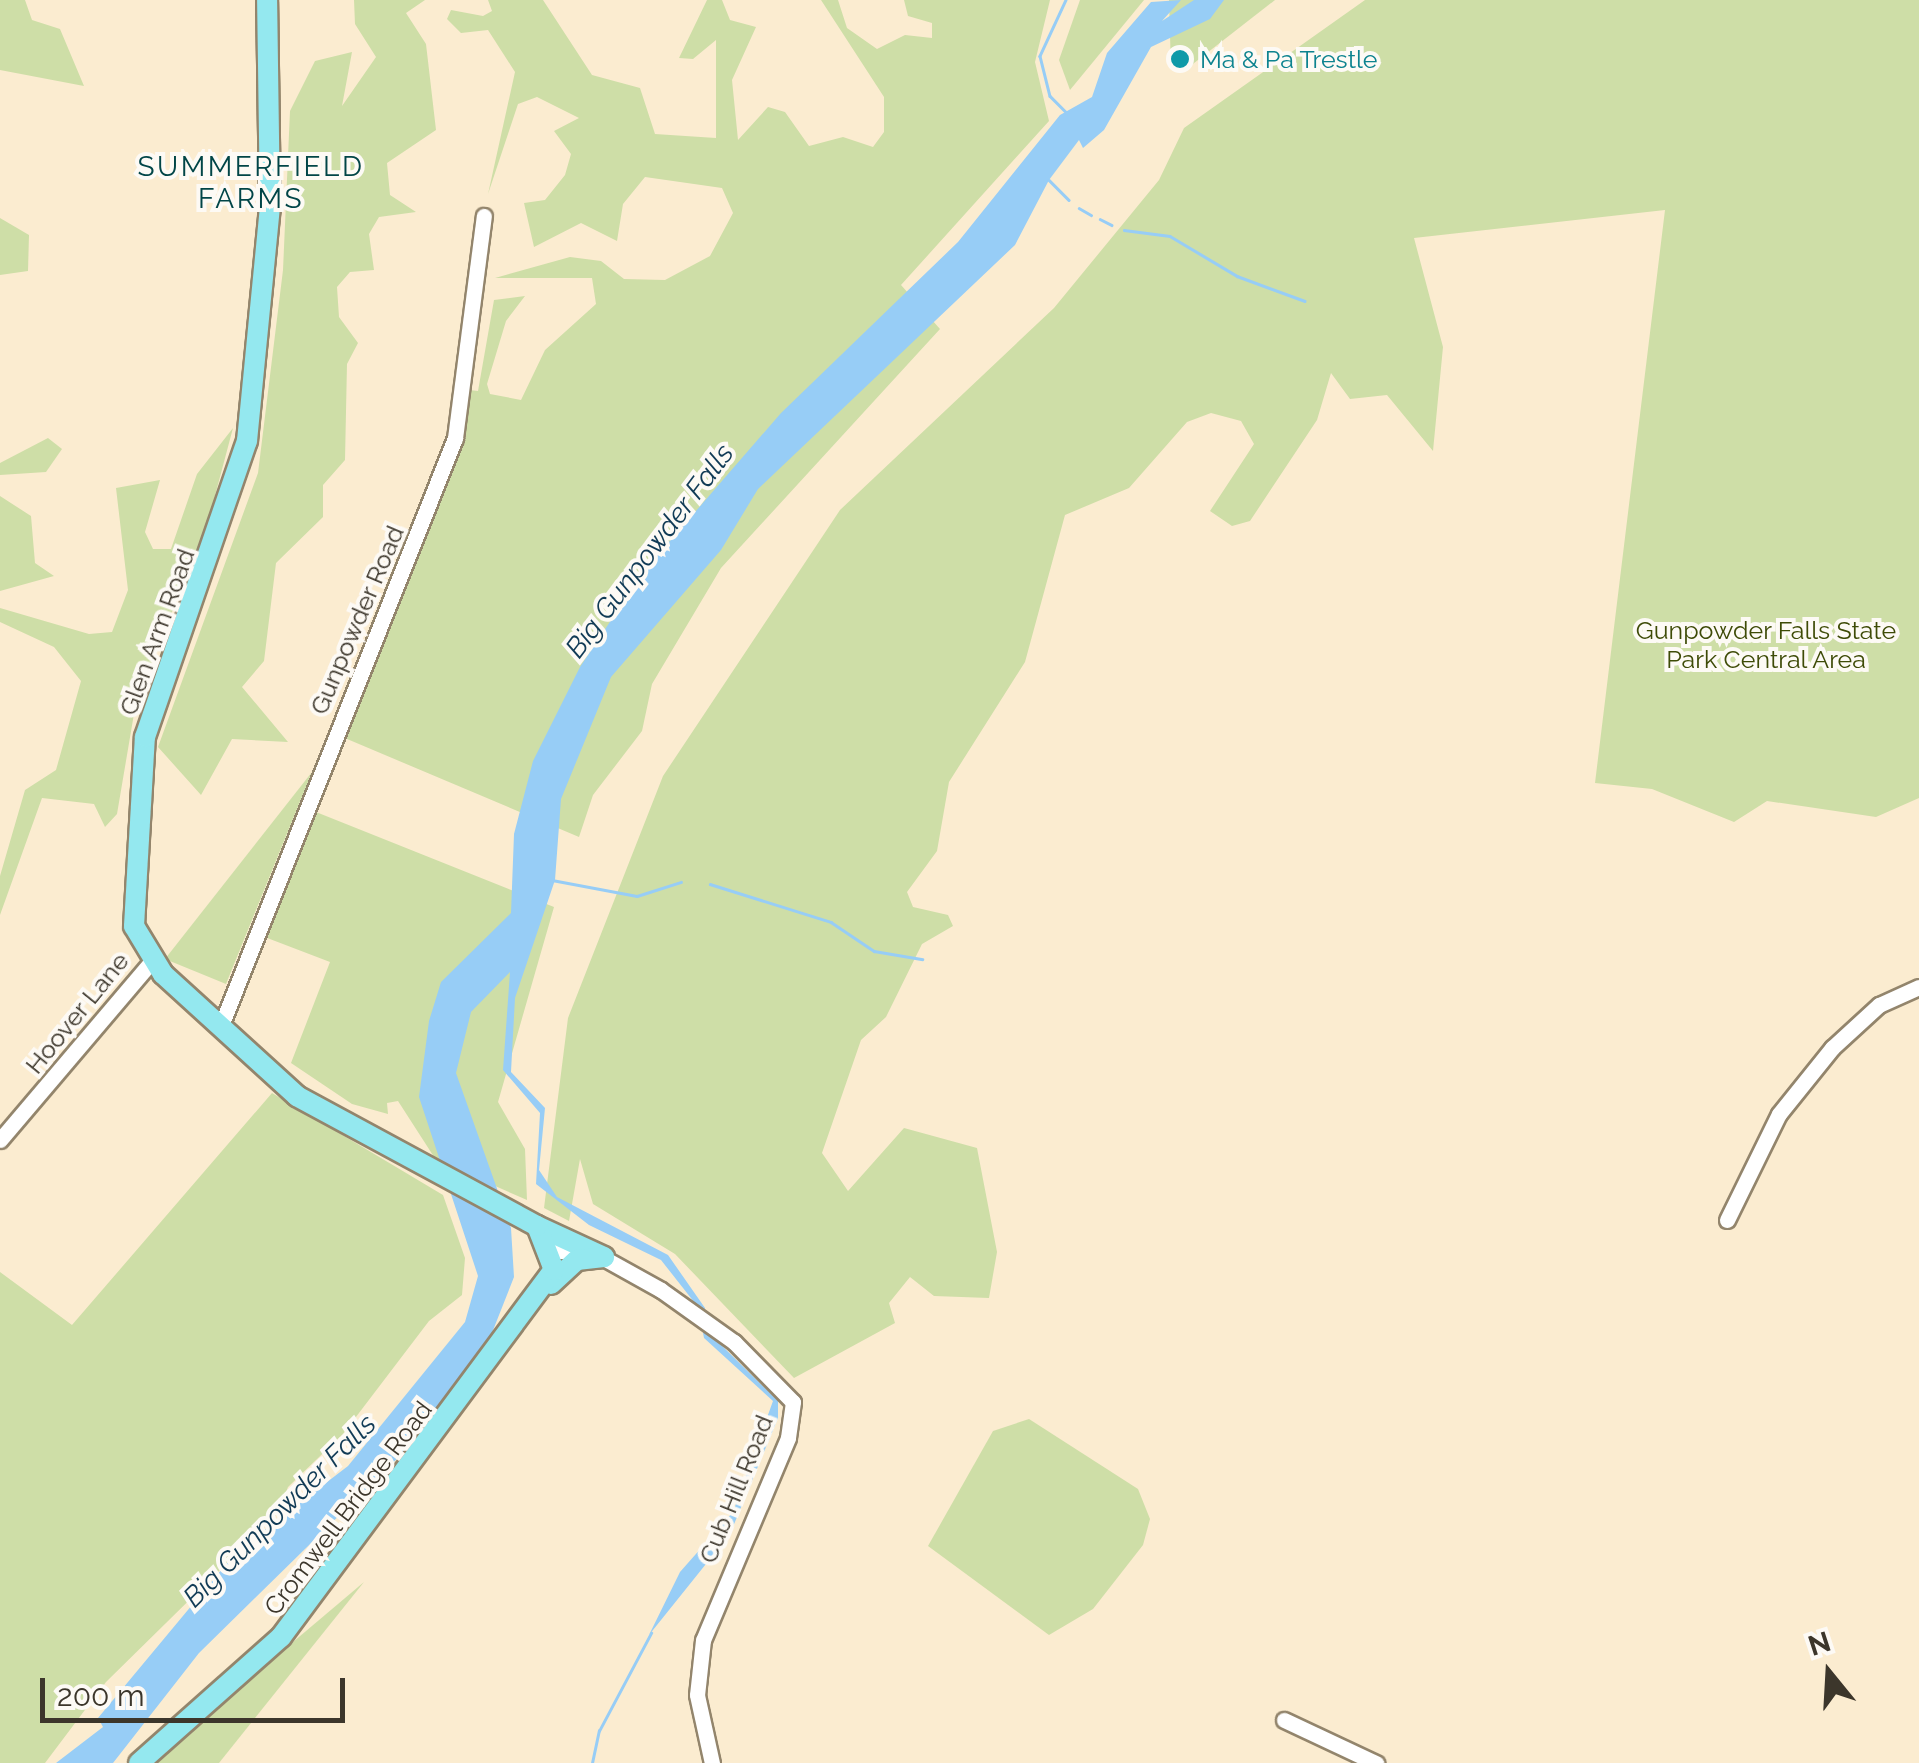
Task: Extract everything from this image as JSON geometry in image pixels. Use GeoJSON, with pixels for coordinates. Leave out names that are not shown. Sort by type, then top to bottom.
{"type":"FeatureCollection","features":[{"type":"Feature","properties":{"kind":"main road","name":"Glen Arm Road"},"geometry":{"type":"LineString","coordinates":[[267,0],[270,208],[246,441],[150,714],[139,777],[130,900],[152,961],[220,1028],[317,1111],[531,1223],[604,1256]]}},
{"type":"Feature","properties":{"kind":"main road"},"geometry":{"type":"LineString","coordinates":[[531,1223],[552,1251]]}},
{"type":"Feature","properties":{"kind":"main road","name":"Cromwell Bridge Road"},"geometry":{"type":"LineString","coordinates":[[139,1763],[281,1638],[546,1289],[552,1251]]}},
{"type":"Feature","properties":{"kind":"main road"},"geometry":{"type":"LineString","coordinates":[[546,1289],[578,1260],[604,1256]]}},
{"type":"Feature","properties":{"kind":"street","name":"Gunpowder Road"},"geometry":{"type":"LineString","coordinates":[[220,1028],[455,438],[484,216]]}},
{"type":"Feature","properties":{"kind":"street","name":"Hoover Lane"},"geometry":{"type":"LineString","coordinates":[[0,1140],[152,961]]}},
{"type":"Feature","properties":{"kind":"street"},"geometry":{"type":"LineString","coordinates":[[1727,1220],[1780,1114],[1832,1048],[1878,1005],[1919,987]]}},
{"type":"Feature","properties":{"kind":"street","name":"Cub Hill Road"},"geometry":{"type":"LineString","coordinates":[[552,1251],[604,1256],[702,1318],[785,1388],[794,1418],[703,1640],[697,1695],[712,1763]]}},
{"type":"Feature","properties":{"kind":"street"},"geometry":{"type":"LineString","coordinates":[[1284,1720],[1344,1756],[1376,1763]]}},
{"type":"Feature","properties":{"kind":"green space"},"geometry":{"type":"Polygon","coordinates":[[[0,0],[25,0],[32,20],[60,29],[84,86],[0,70],[0,0]]]}},
{"type":"Feature","properties":{"kind":"green space"},"geometry":{"type":"Polygon","coordinates":[[[354,0],[425,0],[406,13],[426,44],[436,130],[387,163],[390,195],[416,212],[379,217],[369,234],[374,270],[350,272],[337,287],[339,317],[358,343],[347,364],[345,460],[323,485],[323,517],[276,563],[264,661],[242,687],[288,742],[232,739],[201,795],[158,747],[258,473],[283,270],[290,111],[315,61],[352,52],[342,106],[376,57],[355,24],[354,0]]]}},
{"type":"Feature","properties":{"kind":"green space"},"geometry":{"type":"Polygon","coordinates":[[[488,0],[543,0],[592,75],[640,88],[655,134],[716,138],[716,40],[693,59],[679,58],[707,0],[722,0],[730,20],[756,27],[732,80],[738,140],[768,107],[785,112],[809,146],[843,137],[873,147],[884,132],[884,97],[821,0],[838,0],[847,28],[877,49],[905,35],[932,38],[932,23],[908,16],[904,0],[1050,0],[1035,62],[1049,121],[901,285],[940,329],[721,568],[652,684],[642,731],[593,795],[579,837],[340,736],[469,390],[478,391],[494,300],[525,296],[506,321],[487,384],[490,394],[521,400],[545,350],[596,304],[592,278],[495,278],[570,257],[601,261],[624,279],[665,280],[710,256],[733,213],[722,188],[645,177],[623,204],[617,241],[581,223],[534,247],[524,203],[545,200],[565,175],[571,154],[554,131],[579,118],[537,97],[518,104],[488,194],[515,72],[488,30],[461,33],[447,19],[451,10],[483,16],[492,11],[488,0]]]}},
{"type":"Feature","properties":{"kind":"green space"},"geometry":{"type":"Polygon","coordinates":[[[1080,0],[1144,0],[1070,90],[1059,60],[1080,0]]]}},
{"type":"Feature","properties":{"kind":"green space"},"geometry":{"type":"Polygon","coordinates":[[[1169,0],[1275,0],[1189,67],[1171,70],[1169,0]]]}},
{"type":"Feature","properties":{"kind":"green space","name":"Gunpowder Falls State Park Central Area"},"geometry":{"type":"Polygon","coordinates":[[[1365,0],[1919,0],[1919,798],[1876,817],[1767,801],[1734,822],[1652,789],[1595,783],[1665,210],[1414,238],[1443,347],[1433,451],[1387,395],[1350,399],[1331,373],[1317,420],[1250,521],[1232,526],[1210,511],[1254,444],[1241,421],[1211,413],[1187,422],[1129,488],[1065,515],[1025,662],[949,782],[937,851],[907,892],[913,907],[948,915],[953,926],[922,944],[886,1017],[861,1040],[822,1153],[848,1191],[904,1128],[977,1148],[997,1252],[989,1298],[934,1296],[910,1277],[889,1303],[895,1323],[794,1378],[675,1254],[593,1204],[580,1159],[569,1221],[544,1208],[568,1018],[663,776],[840,510],[1054,308],[1159,180],[1184,128],[1365,0]]]}},
{"type":"Feature","properties":{"kind":"green space"},"geometry":{"type":"Polygon","coordinates":[[[0,218],[29,235],[28,271],[0,275],[0,218]]]}},
{"type":"Feature","properties":{"kind":"green space"},"geometry":{"type":"Polygon","coordinates":[[[233,428],[208,522],[136,702],[117,814],[105,827],[94,804],[42,798],[0,915],[0,876],[25,790],[56,770],[81,681],[54,647],[0,622],[0,608],[89,634],[112,632],[128,590],[116,488],[160,480],[145,532],[153,549],[171,549],[197,474],[233,428]]]}},
{"type":"Feature","properties":{"kind":"green space"},"geometry":{"type":"Polygon","coordinates":[[[48,438],[62,449],[46,472],[0,475],[0,463],[48,438]]]}},
{"type":"Feature","properties":{"kind":"green space"},"geometry":{"type":"Polygon","coordinates":[[[0,496],[31,516],[35,563],[54,576],[0,591],[0,496]]]}},
{"type":"Feature","properties":{"kind":"green space"},"geometry":{"type":"Polygon","coordinates":[[[312,772],[226,984],[165,959],[312,772]]]}},
{"type":"Feature","properties":{"kind":"green space"},"geometry":{"type":"Polygon","coordinates":[[[311,810],[554,907],[498,1102],[525,1149],[527,1200],[436,1160],[398,1101],[387,1103],[388,1114],[352,1104],[291,1063],[330,962],[262,936],[311,810]]]}},
{"type":"Feature","properties":{"kind":"green space"},"geometry":{"type":"Polygon","coordinates":[[[272,1093],[443,1195],[465,1258],[462,1295],[429,1321],[343,1434],[288,1487],[279,1512],[106,1682],[45,1763],[0,1763],[0,1272],[72,1325],[272,1093]]]}},
{"type":"Feature","properties":{"kind":"green space"},"geometry":{"type":"Polygon","coordinates":[[[1029,1419],[1138,1489],[1150,1519],[1143,1545],[1093,1609],[1049,1635],[928,1546],[993,1431],[1029,1419]]]}},
{"type":"Feature","properties":{"kind":"green space"},"geometry":{"type":"Polygon","coordinates":[[[364,1582],[219,1763],[154,1763],[189,1730],[364,1582]]]}},
{"type":"Feature","properties":{"kind":"water"},"geometry":{"type":"Polygon","coordinates":[[[1181,0],[1162,21],[1194,0],[1224,0],[1210,19],[1151,47],[1104,130],[1083,148],[1079,140],[1049,180],[1015,245],[758,489],[721,550],[611,677],[561,799],[555,880],[515,998],[511,1072],[545,1108],[539,1170],[557,1197],[668,1255],[705,1308],[704,1328],[778,1401],[778,1418],[730,1534],[649,1635],[680,1572],[733,1512],[773,1401],[704,1338],[698,1307],[661,1260],[589,1225],[536,1184],[540,1113],[503,1070],[510,972],[471,1012],[456,1073],[511,1228],[514,1277],[486,1348],[409,1447],[199,1653],[113,1763],[56,1763],[103,1727],[98,1718],[237,1551],[348,1466],[465,1322],[478,1276],[419,1097],[429,1021],[441,982],[511,913],[514,834],[533,761],[580,667],[643,572],[781,413],[958,242],[1060,115],[1092,97],[1107,53],[1151,2],[1181,0]]]}},
{"type":"Feature","properties":{"kind":"waterway"},"geometry":{"type":"LineString","coordinates":[[1066,0],[1040,56],[1050,96],[1067,113]]}},
{"type":"Feature","properties":{"kind":"waterway"},"geometry":{"type":"LineString","coordinates":[[1049,180],[1069,200]]}},
{"type":"Feature","properties":{"kind":"waterway"},"geometry":{"type":"LineString","coordinates":[[1079,208],[1091,215]]}},
{"type":"Feature","properties":{"kind":"waterway"},"geometry":{"type":"LineString","coordinates":[[1100,219],[1112,225]]}},
{"type":"Feature","properties":{"kind":"waterway"},"geometry":{"type":"LineString","coordinates":[[1124,230],[1170,236],[1237,276],[1305,301]]}},
{"type":"Feature","properties":{"kind":"waterway"},"geometry":{"type":"LineString","coordinates":[[552,880],[637,896],[681,882]]}},
{"type":"Feature","properties":{"kind":"waterway"},"geometry":{"type":"LineString","coordinates":[[710,884],[831,922],[874,951],[922,959]]}},
{"type":"Feature","properties":{"kind":"waterway"},"geometry":{"type":"LineString","coordinates":[[592,1763],[599,1731],[651,1633]]}},
{"type":"Feature","properties":{"kind":"place","name":"Ma & Pa Trestle"},"geometry":{"type":"Point","coordinates":[1180,59]}},
{"type":"Feature","properties":{"kind":"district","name":"SUMMERFIELD FARMS"},"geometry":{"type":"Point","coordinates":[251,183]}},
{"type":"Feature","properties":{"kind":"water label","name":"Big Gunpowder Falls"},"geometry":{"type":"Point","coordinates":[650,551]}},
{"type":"Feature","properties":{"kind":"water label","name":"Big Gunpowder Falls"},"geometry":{"type":"Point","coordinates":[280,1511]}}]}
